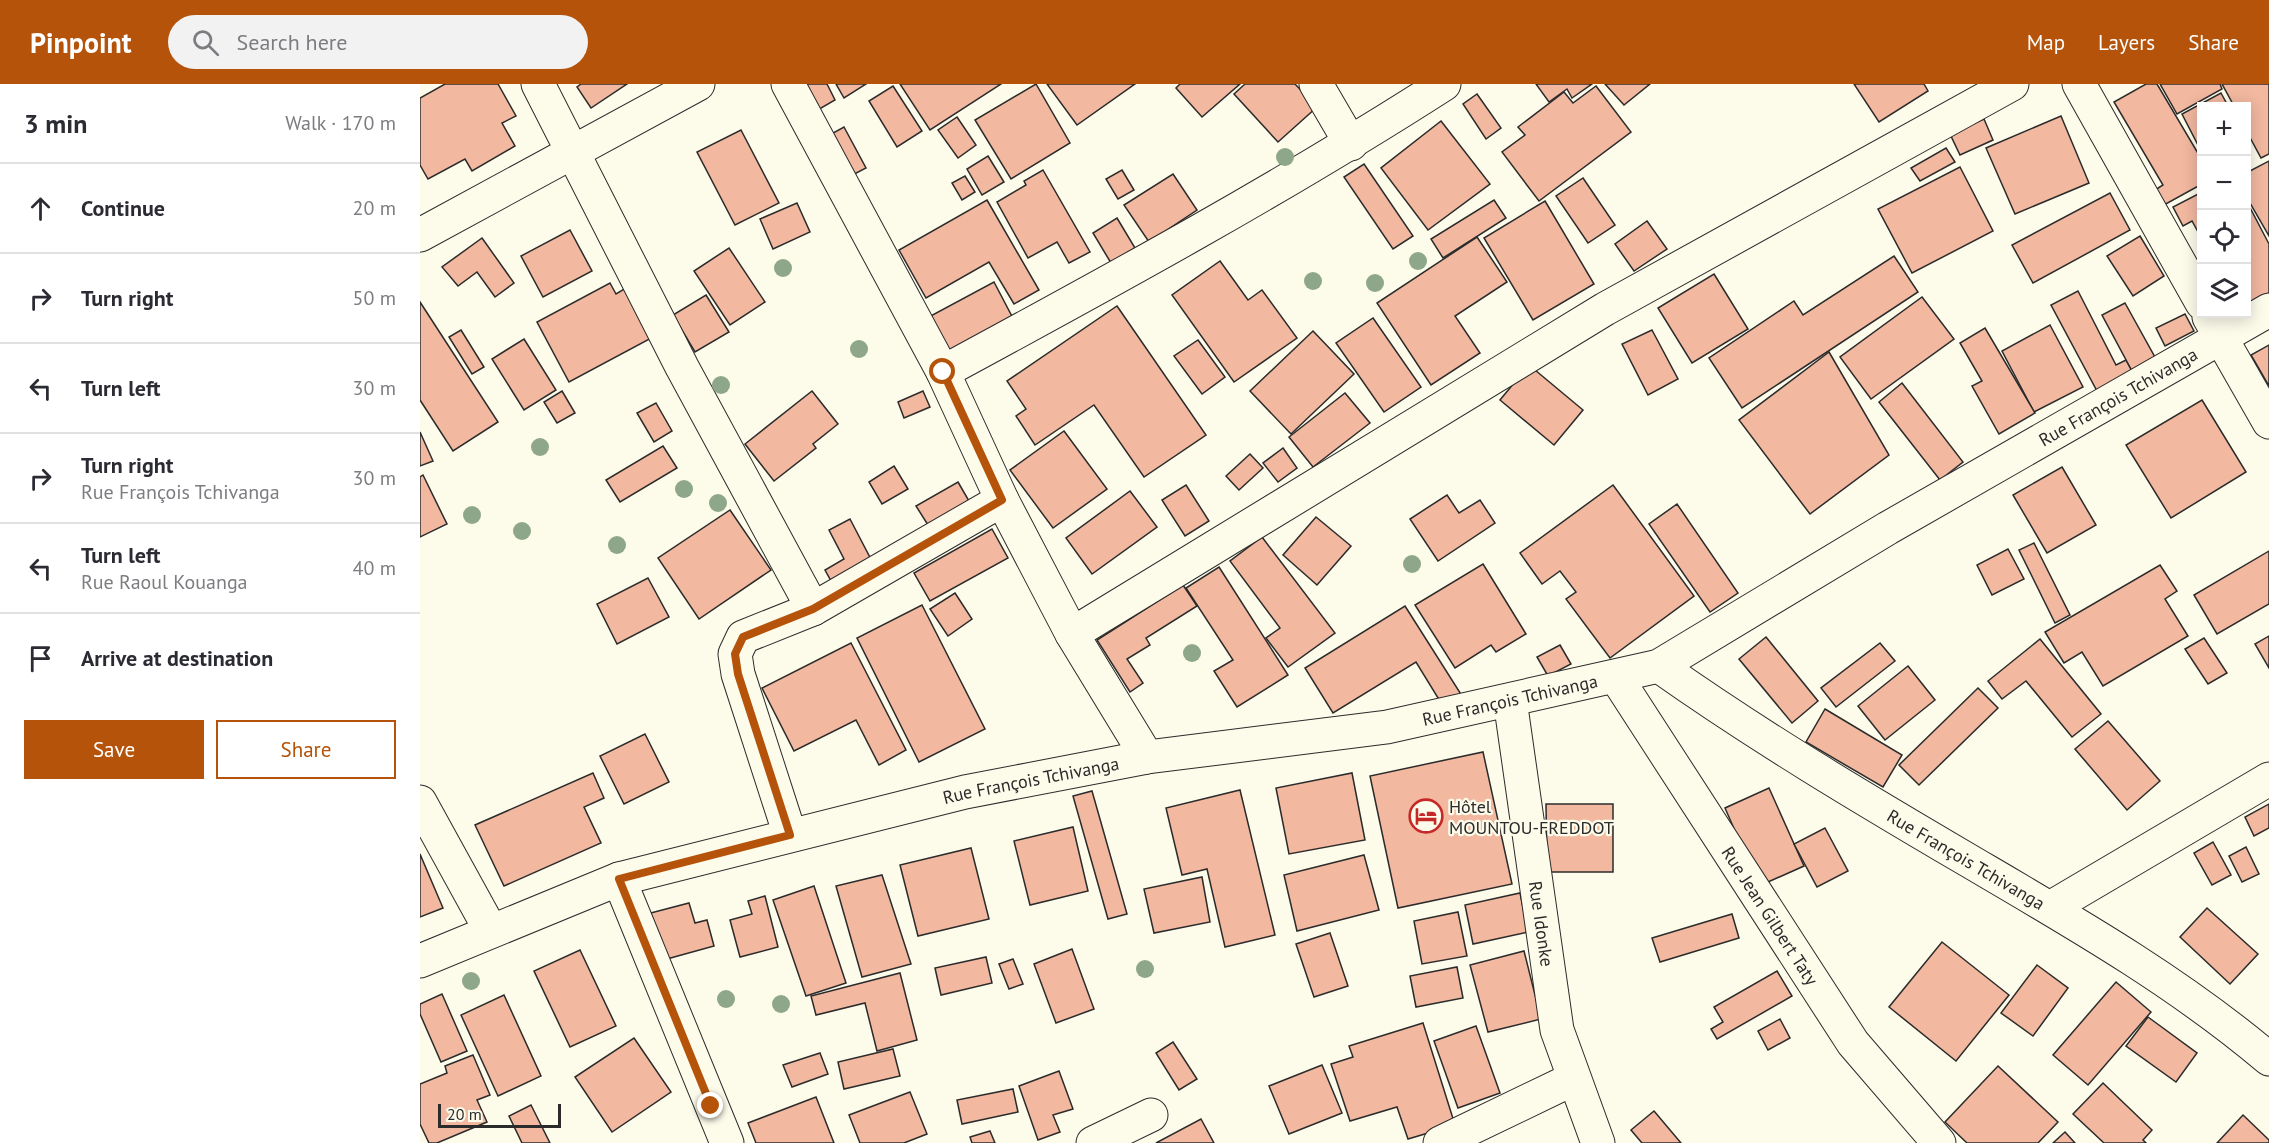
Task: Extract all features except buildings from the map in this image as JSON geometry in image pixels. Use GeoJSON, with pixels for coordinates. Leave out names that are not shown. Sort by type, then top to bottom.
{"type":"FeatureCollection","features":[{"type":"Feature","properties":{"kind":"street"},"geometry":{"type":"LineString","coordinates":[[538,84],[676,357],[813,609]]}},
{"type":"Feature","properties":{"kind":"street"},"geometry":{"type":"LineString","coordinates":[[420,235],[698,84]]}},
{"type":"Feature","properties":{"kind":"street"},"geometry":{"type":"LineString","coordinates":[[788,84],[943,372],[1002,500],[1072,634],[1147,757]]}},
{"type":"Feature","properties":{"kind":"street"},"geometry":{"type":"LineString","coordinates":[[1316,84],[1351,144]]}},
{"type":"Feature","properties":{"kind":"street"},"geometry":{"type":"LineString","coordinates":[[943,372],[1169,250],[1351,144],[1444,84]]}},
{"type":"Feature","properties":{"kind":"street"},"geometry":{"type":"LineString","coordinates":[[1072,634],[1605,309],[2012,84]]}},
{"type":"Feature","properties":{"kind":"street"},"geometry":{"type":"LineString","coordinates":[[2079,84],[2197,294]]}},
{"type":"Feature","properties":{"kind":"street","name":"Rue François Tchivanga"},"geometry":{"type":"LineString","coordinates":[[420,962],[619,879],[965,792],[1147,757],[1387,727],[1659,666],[1888,528],[2214,325],[2269,310]]}},
{"type":"Feature","properties":{"kind":"street"},"geometry":{"type":"LineString","coordinates":[[2214,325],[2269,423]]}},
{"type":"Feature","properties":{"kind":"street"},"geometry":{"type":"LineString","coordinates":[[790,835],[738,674],[735,654],[743,637],[813,609],[1002,500]]}},
{"type":"Feature","properties":{"kind":"street","name":"Rue François Tchivanga"},"geometry":{"type":"LineString","coordinates":[[1659,666],[1742,724],[2050,908],[2190,998],[2269,1059]]}},
{"type":"Feature","properties":{"kind":"street","name":"Rue Jean Gilbert Taty"},"geometry":{"type":"LineString","coordinates":[[1616,677],[1854,1043],[1939,1143]]}},
{"type":"Feature","properties":{"kind":"street","name":"Rue Idonke"},"geometry":{"type":"LineString","coordinates":[[1510,700],[1557,1030],[1598,1143]]}},
{"type":"Feature","properties":{"kind":"street"},"geometry":{"type":"LineString","coordinates":[[2050,908],[2269,779]]}},
{"type":"Feature","properties":{"kind":"street"},"geometry":{"type":"LineString","coordinates":[[420,802],[491,931]]}},
{"type":"Feature","properties":{"kind":"street"},"geometry":{"type":"LineString","coordinates":[[619,879],[727,1143]]}},
{"type":"Feature","properties":{"kind":"street"},"geometry":{"type":"LineString","coordinates":[[1440,1143],[1573,1079]]}},
{"type":"Feature","properties":{"kind":"street"},"geometry":{"type":"LineString","coordinates":[[1093,1143],[1151,1115]]}},
{"type":"Feature","properties":{"kind":"place","name":"Hôtel MOUNTOU-FREDDOT"},"geometry":{"type":"Point","coordinates":[1426,816]}},
{"type":"Feature","properties":{"kind":"route"},"geometry":{"type":"LineString","coordinates":[[711,1106],[619,879],[790,835],[738,674],[735,654],[743,637],[813,609],[1002,500],[943,372]]}}]}
